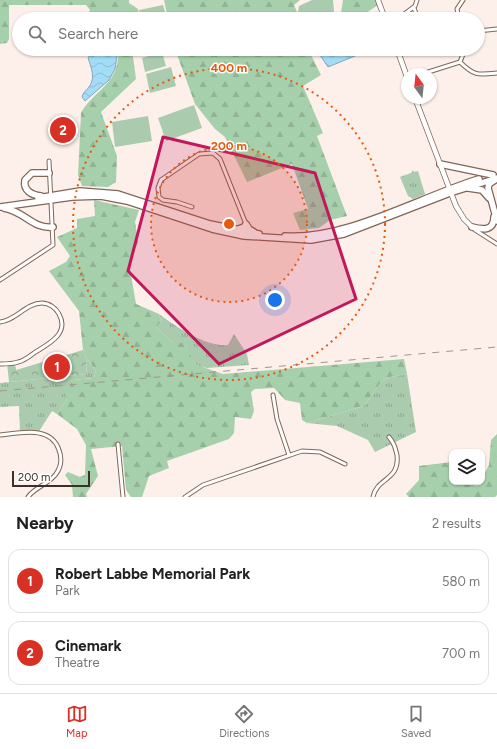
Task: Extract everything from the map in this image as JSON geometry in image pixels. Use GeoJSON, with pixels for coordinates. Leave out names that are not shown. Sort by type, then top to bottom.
{"type":"FeatureCollection","features":[{"type":"Feature","properties":{"kind":"highway"},"geometry":{"type":"LineString","coordinates":[[440,164],[496,176]]}},
{"type":"Feature","properties":{"kind":"highway"},"geometry":{"type":"LineString","coordinates":[[442,171],[449,167]]}},
{"type":"Feature","properties":{"kind":"highway"},"geometry":{"type":"LineString","coordinates":[[49,173],[32,173],[26,177],[24,182],[28,191],[35,195],[49,197],[90,196],[127,200],[212,229],[244,236],[300,241],[316,240],[344,234],[450,191],[496,176]]}},
{"type":"Feature","properties":{"kind":"highway"},"geometry":{"type":"LineString","coordinates":[[0,203],[90,191],[118,194],[230,229],[264,235],[291,236],[333,232],[496,176]]}},
{"type":"Feature","properties":{"kind":"highway"},"geometry":{"type":"LineString","coordinates":[[496,176],[488,186],[497,221]]}},
{"type":"Feature","properties":{"kind":"highway"},"geometry":{"type":"LineString","coordinates":[[463,188],[482,190],[492,203]]}},
{"type":"Feature","properties":{"kind":"highway"},"geometry":{"type":"LineString","coordinates":[[0,208],[49,197]]}},
{"type":"Feature","properties":{"kind":"highway"},"geometry":{"type":"LineString","coordinates":[[0,208],[18,212],[41,227],[53,227]]}},
{"type":"Feature","properties":{"kind":"highway"},"geometry":{"type":"LineString","coordinates":[[472,227],[483,230],[491,227],[494,220],[494,210]]}},
{"type":"Feature","properties":{"kind":"highway"},"geometry":{"type":"LineString","coordinates":[[230,229],[243,228],[246,224],[251,231],[264,235]]}},
{"type":"Feature","properties":{"kind":"street"},"geometry":{"type":"LineString","coordinates":[[378,0],[382,12]]}},
{"type":"Feature","properties":{"kind":"street"},"geometry":{"type":"LineString","coordinates":[[408,12],[414,8],[417,0]]}},
{"type":"Feature","properties":{"kind":"street"},"geometry":{"type":"LineString","coordinates":[[458,12],[457,9],[463,0]]}},
{"type":"Feature","properties":{"kind":"street"},"geometry":{"type":"LineString","coordinates":[[414,8],[415,12]]}},
{"type":"Feature","properties":{"kind":"street"},"geometry":{"type":"LineString","coordinates":[[485,30],[497,29]]}},
{"type":"Feature","properties":{"kind":"street"},"geometry":{"type":"LineString","coordinates":[[400,56],[404,68]]}},
{"type":"Feature","properties":{"kind":"street"},"geometry":{"type":"LineString","coordinates":[[437,71],[460,62],[462,56]]}},
{"type":"Feature","properties":{"kind":"street"},"geometry":{"type":"LineString","coordinates":[[460,62],[469,71],[475,74],[497,73]]}},
{"type":"Feature","properties":{"kind":"street"},"geometry":{"type":"LineString","coordinates":[[417,104],[442,171],[460,214],[472,227],[497,244]]}},
{"type":"Feature","properties":{"kind":"street"},"geometry":{"type":"LineString","coordinates":[[192,207],[177,202],[163,200],[159,197],[158,188],[161,180],[199,154],[213,153],[220,159],[246,224]]}},
{"type":"Feature","properties":{"kind":"street"},"geometry":{"type":"LineString","coordinates":[[0,280],[53,247],[53,227],[49,197],[50,161]]}},
{"type":"Feature","properties":{"kind":"street"},"geometry":{"type":"LineString","coordinates":[[0,322],[6,321],[35,304],[47,304],[57,310],[62,320],[60,333],[53,341],[19,362],[0,364]]}},
{"type":"Feature","properties":{"kind":"street"},"geometry":{"type":"LineString","coordinates":[[274,395],[277,419],[289,455]]}},
{"type":"Feature","properties":{"kind":"street"},"geometry":{"type":"LineString","coordinates":[[0,435],[39,433],[51,438],[58,447],[61,461],[56,474],[28,497]]}},
{"type":"Feature","properties":{"kind":"street"},"geometry":{"type":"LineString","coordinates":[[373,497],[376,489],[392,475],[397,467],[395,446],[389,437]]}},
{"type":"Feature","properties":{"kind":"street"},"geometry":{"type":"LineString","coordinates":[[118,444],[123,497]]}},
{"type":"Feature","properties":{"kind":"street"},"geometry":{"type":"LineString","coordinates":[[185,497],[203,485],[302,451],[315,451],[325,454],[345,464]]}},
{"type":"Feature","properties":{"kind":"highlighted area"},"geometry":{"type":"Polygon","coordinates":[[[163,137],[315,173],[356,299],[219,364],[128,271],[163,137]]]}},
{"type":"Feature","properties":{"kind":"green space"},"geometry":{"type":"Polygon","coordinates":[[[0,0],[129,0],[129,3],[138,9],[139,12],[89,12],[90,10],[86,5],[9,5],[9,39],[7,43],[0,44],[0,0]]]}},
{"type":"Feature","properties":{"kind":"green space"},"geometry":{"type":"Polygon","coordinates":[[[164,0],[300,0],[294,5],[297,12],[167,12],[164,0]]]}},
{"type":"Feature","properties":{"kind":"green space"},"geometry":{"type":"Polygon","coordinates":[[[312,0],[333,0],[334,11],[298,12],[299,6],[312,0]]]}},
{"type":"Feature","properties":{"kind":"green space"},"geometry":{"type":"Polygon","coordinates":[[[343,0],[376,0],[378,5],[368,12],[341,12],[343,0]]]}},
{"type":"Feature","properties":{"kind":"green space"},"geometry":{"type":"Polygon","coordinates":[[[163,5],[165,12],[139,12],[139,10],[163,5]]]}},
{"type":"Feature","properties":{"kind":"green space"},"geometry":{"type":"Polygon","coordinates":[[[118,56],[133,56],[136,79],[101,112],[117,156],[116,182],[108,187],[82,186],[78,175],[81,113],[112,77],[117,66],[118,56]]]}},
{"type":"Feature","properties":{"kind":"green space"},"geometry":{"type":"Polygon","coordinates":[[[149,56],[163,56],[166,66],[145,72],[142,58],[149,56]]]}},
{"type":"Feature","properties":{"kind":"green space"},"geometry":{"type":"Polygon","coordinates":[[[178,56],[312,56],[321,75],[303,86],[323,133],[317,136],[347,216],[330,220],[319,228],[300,230],[293,213],[308,209],[292,164],[247,182],[225,137],[215,129],[195,104],[178,56]]]}},
{"type":"Feature","properties":{"kind":"green space"},"geometry":{"type":"Polygon","coordinates":[[[171,67],[176,86],[150,93],[146,74],[171,67]]]}},
{"type":"Feature","properties":{"kind":"green space"},"geometry":{"type":"Polygon","coordinates":[[[194,105],[202,128],[166,141],[158,118],[194,105]]]}},
{"type":"Feature","properties":{"kind":"green space"},"geometry":{"type":"Polygon","coordinates":[[[148,116],[152,141],[115,147],[112,122],[148,116]]]}},
{"type":"Feature","properties":{"kind":"green space"},"geometry":{"type":"Polygon","coordinates":[[[413,170],[414,172],[418,171],[425,194],[413,199],[408,196],[400,177],[411,173],[413,170]]]}},
{"type":"Feature","properties":{"kind":"green space"},"geometry":{"type":"Polygon","coordinates":[[[94,200],[139,210],[135,222],[138,242],[129,263],[136,304],[159,314],[162,321],[156,327],[173,343],[185,343],[194,364],[223,374],[404,359],[407,374],[390,377],[381,382],[364,406],[307,423],[302,420],[300,403],[285,400],[274,388],[255,389],[251,392],[254,411],[251,419],[235,417],[234,433],[229,439],[167,461],[169,468],[149,476],[142,497],[131,497],[126,490],[122,446],[91,449],[98,476],[86,494],[87,497],[73,497],[72,485],[65,475],[68,472],[80,477],[85,475],[86,445],[77,429],[57,414],[67,399],[63,388],[70,387],[72,380],[94,378],[96,370],[86,358],[83,350],[79,311],[49,271],[66,262],[70,256],[57,237],[77,228],[77,219],[95,216],[94,200]]]}},
{"type":"Feature","properties":{"kind":"green space"},"geometry":{"type":"Polygon","coordinates":[[[159,314],[174,325],[210,343],[228,345],[234,334],[247,354],[249,365],[207,368],[193,364],[185,343],[173,343],[156,327],[162,321],[159,314]]]}},
{"type":"Feature","properties":{"kind":"green space"},"geometry":{"type":"Polygon","coordinates":[[[83,350],[86,358],[87,374],[9,382],[7,363],[15,363],[16,370],[83,350]]]}},
{"type":"Feature","properties":{"kind":"green space"},"geometry":{"type":"Polygon","coordinates":[[[86,358],[96,370],[94,378],[72,380],[67,399],[57,414],[52,411],[38,433],[20,433],[19,406],[0,407],[0,383],[87,374],[86,358]]]}},
{"type":"Feature","properties":{"kind":"green space"},"geometry":{"type":"Polygon","coordinates":[[[407,374],[416,432],[375,452],[368,440],[337,426],[307,423],[364,406],[381,382],[390,377],[407,374]]]}},
{"type":"Feature","properties":{"kind":"green space"},"geometry":{"type":"Polygon","coordinates":[[[497,434],[497,495],[495,497],[409,497],[406,494],[419,480],[419,466],[449,462],[449,485],[485,485],[485,472],[489,465],[491,440],[497,434]]]}},
{"type":"Feature","properties":{"kind":"water"},"geometry":{"type":"Polygon","coordinates":[[[89,56],[117,56],[115,69],[109,80],[85,101],[82,95],[91,84],[93,76],[88,58],[89,56]]]}},
{"type":"Feature","properties":{"kind":"water"},"geometry":{"type":"Polygon","coordinates":[[[321,56],[355,56],[328,67],[321,56]]]}},
{"type":"Feature","properties":{"kind":"railway"},"geometry":{"type":"LineString","coordinates":[[0,391],[497,347]]}},
{"type":"Feature","properties":{"kind":"place","name":"Cinemark"},"geometry":{"type":"Point","coordinates":[63,130]}},
{"type":"Feature","properties":{"kind":"place","name":"Robert Labbe Memorial Park"},"geometry":{"type":"Point","coordinates":[57,367]}}]}
